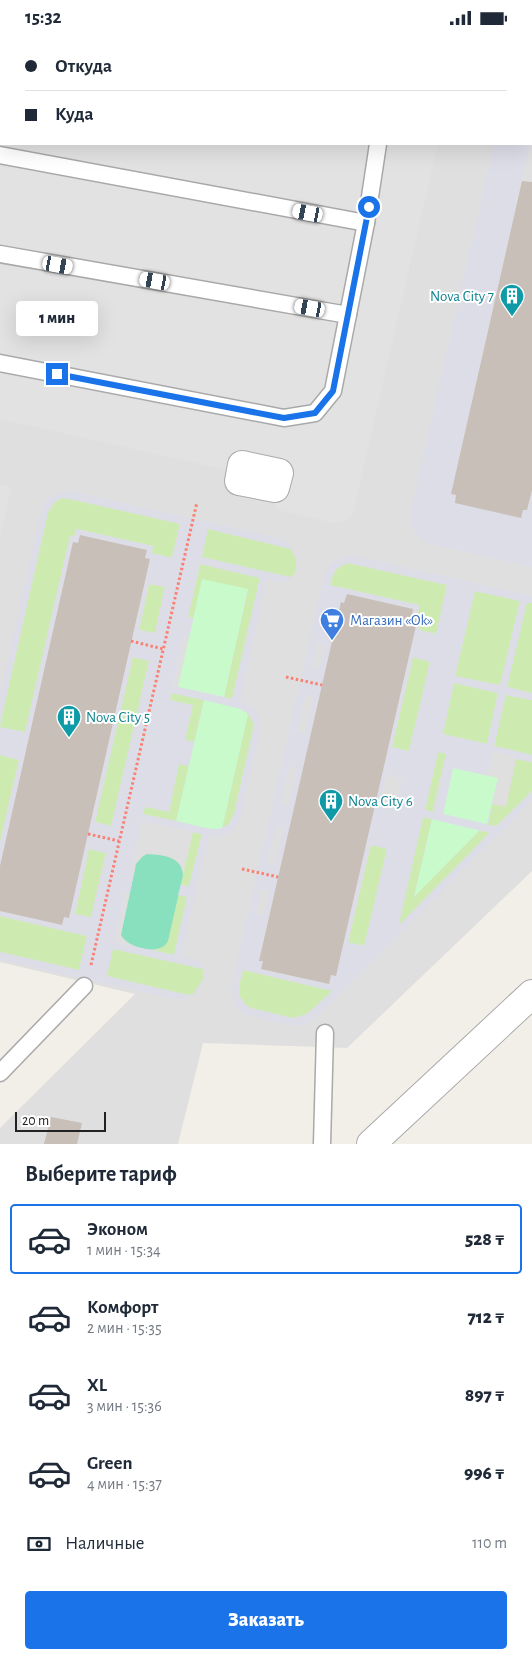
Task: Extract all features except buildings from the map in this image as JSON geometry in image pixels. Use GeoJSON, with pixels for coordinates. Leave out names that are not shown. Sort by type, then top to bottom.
{"type":"FeatureCollection","features":[{"type":"Feature","properties":{"kind":"street"},"geometry":{"type":"LineString","coordinates":[[371,1144],[532,994]]}},
{"type":"Feature","properties":{"kind":"lane"},"geometry":{"type":"LineString","coordinates":[[0,363],[284,418],[315,413],[333,391],[366,223],[378,145]]}},
{"type":"Feature","properties":{"kind":"lane"},"geometry":{"type":"LineString","coordinates":[[0,155],[366,223]]}},
{"type":"Feature","properties":{"kind":"lane"},"geometry":{"type":"LineString","coordinates":[[0,254],[348,315]]}},
{"type":"Feature","properties":{"kind":"lane"},"geometry":{"type":"LineString","coordinates":[[0,1073],[84,987]]}},
{"type":"Feature","properties":{"kind":"lane"},"geometry":{"type":"LineString","coordinates":[[322,1144],[324,1033]]}},
{"type":"Feature","properties":{"kind":"path"},"geometry":{"type":"LineString","coordinates":[[84,987],[197,502]]}},
{"type":"Feature","properties":{"kind":"path"},"geometry":{"type":"LineString","coordinates":[[131,641],[163,649]]}},
{"type":"Feature","properties":{"kind":"path"},"geometry":{"type":"LineString","coordinates":[[286,677],[322,685]]}},
{"type":"Feature","properties":{"kind":"path"},"geometry":{"type":"LineString","coordinates":[[88,834],[119,841]]}},
{"type":"Feature","properties":{"kind":"path"},"geometry":{"type":"LineString","coordinates":[[242,869],[278,877]]}},
{"type":"Feature","properties":{"kind":"shaded area"},"geometry":{"type":"Polygon","coordinates":[[[0,145],[532,145],[532,871],[347,1048],[203,1043],[178,1144],[0,1144],[0,1128],[135,994],[0,962],[0,145]]]}},
{"type":"Feature","properties":{"kind":"shaded area"},"geometry":{"type":"Polygon","coordinates":[[[0,145],[438,145],[353,513],[348,519],[341,522],[329,522],[282,511],[278,509],[273,499],[240,473],[0,419],[0,145]]]}},
{"type":"Feature","properties":{"kind":"shaded area"},"geometry":{"type":"Polygon","coordinates":[[[494,145],[530,145],[451,493],[456,495],[455,503],[521,518],[523,510],[528,510],[532,490],[532,567],[425,543],[415,534],[410,521],[410,513],[494,145]]]}},
{"type":"Feature","properties":{"kind":"shaded area"},"geometry":{"type":"Polygon","coordinates":[[[0,485],[11,487],[0,538],[0,485]]]}},
{"type":"Feature","properties":{"kind":"shaded area"},"geometry":{"type":"Polygon","coordinates":[[[70,491],[278,538],[288,543],[296,554],[297,569],[292,579],[281,582],[267,580],[240,701],[254,709],[259,718],[260,733],[240,821],[229,833],[209,836],[181,956],[197,960],[202,964],[205,975],[200,989],[188,998],[179,1000],[0,960],[0,952],[79,970],[87,936],[0,916],[0,911],[62,925],[64,917],[69,918],[150,560],[145,558],[146,550],[80,535],[78,543],[73,542],[0,866],[0,842],[19,760],[0,755],[0,727],[25,732],[70,536],[74,537],[76,529],[153,546],[152,553],[172,558],[180,524],[70,499],[62,498],[55,502],[48,512],[0,725],[0,693],[42,507],[47,499],[59,492],[70,491]],[[208,529],[202,557],[291,577],[294,574],[296,559],[291,549],[208,529]],[[200,564],[188,617],[193,618],[202,579],[178,687],[232,699],[260,578],[200,564]],[[149,584],[139,630],[155,633],[165,587],[149,584]],[[184,635],[173,686],[178,687],[189,636],[184,635]],[[133,657],[95,822],[111,826],[149,661],[133,657]],[[171,693],[170,700],[193,705],[185,740],[194,742],[204,700],[171,693]],[[204,700],[189,766],[179,764],[169,812],[145,807],[143,814],[209,829],[219,829],[229,824],[234,814],[253,730],[253,722],[248,713],[241,709],[204,700]],[[141,821],[130,874],[134,875],[130,893],[125,892],[114,942],[174,955],[187,897],[178,895],[181,885],[189,886],[202,834],[141,821]],[[89,849],[75,914],[91,917],[106,853],[89,849]],[[113,949],[107,976],[188,995],[193,994],[202,981],[203,969],[113,949]]]}},
{"type":"Feature","properties":{"kind":"shaded area"},"geometry":{"type":"Polygon","coordinates":[[[347,556],[356,556],[532,596],[532,603],[527,602],[507,687],[532,693],[532,700],[506,695],[494,746],[532,755],[532,762],[516,759],[506,807],[516,757],[492,751],[487,775],[453,768],[443,814],[487,824],[498,778],[488,825],[497,826],[532,791],[532,801],[315,1019],[304,1025],[292,1026],[246,1015],[235,1007],[231,988],[325,570],[333,562],[347,556]],[[348,563],[336,569],[330,585],[419,605],[418,613],[422,615],[419,630],[436,634],[447,585],[348,563]],[[475,591],[455,676],[500,685],[520,601],[475,591]],[[347,594],[344,603],[341,603],[259,960],[263,961],[261,969],[328,984],[418,617],[412,616],[413,609],[347,594]],[[317,643],[312,667],[319,669],[325,645],[317,643]],[[413,657],[392,747],[409,751],[430,662],[413,657]],[[454,683],[443,734],[487,744],[498,693],[454,683]],[[305,696],[297,731],[305,734],[313,698],[305,696]],[[438,752],[425,810],[433,812],[446,754],[438,752]],[[289,766],[280,804],[288,806],[297,769],[289,766]],[[386,774],[380,802],[396,806],[402,779],[386,774]],[[423,817],[399,925],[490,833],[423,817]],[[276,827],[267,862],[275,865],[284,828],[276,827]],[[370,845],[348,942],[364,946],[387,849],[370,845]],[[261,889],[256,913],[264,915],[269,891],[261,889]],[[243,970],[238,991],[246,1005],[251,1008],[293,1018],[307,1014],[332,991],[243,970]]]}},
{"type":"Feature","properties":{"kind":"green space"},"geometry":{"type":"Polygon","coordinates":[[[62,498],[180,523],[172,558],[151,553],[153,546],[77,529],[74,537],[70,536],[25,733],[0,727],[0,725],[48,512],[55,502],[62,498]]]}},
{"type":"Feature","properties":{"kind":"green space"},"geometry":{"type":"Polygon","coordinates":[[[208,529],[292,549],[295,556],[296,571],[292,578],[201,557],[208,529]]]}},
{"type":"Feature","properties":{"kind":"green space"},"geometry":{"type":"Polygon","coordinates":[[[348,563],[447,585],[436,634],[419,630],[422,615],[418,614],[419,605],[330,585],[336,571],[348,563]]]}},
{"type":"Feature","properties":{"kind":"green space"},"geometry":{"type":"Polygon","coordinates":[[[200,564],[260,578],[232,699],[224,697],[248,589],[193,618],[188,617],[200,564]]]}},
{"type":"Feature","properties":{"kind":"green space"},"geometry":{"type":"Polygon","coordinates":[[[202,579],[248,589],[224,697],[178,687],[202,579]]]}},
{"type":"Feature","properties":{"kind":"green space"},"geometry":{"type":"Polygon","coordinates":[[[149,584],[165,587],[155,633],[139,630],[149,584]]]}},
{"type":"Feature","properties":{"kind":"green space"},"geometry":{"type":"Polygon","coordinates":[[[475,591],[520,601],[500,686],[455,676],[475,591]]]}},
{"type":"Feature","properties":{"kind":"green space"},"geometry":{"type":"Polygon","coordinates":[[[527,602],[532,603],[532,693],[507,687],[527,602]]]}},
{"type":"Feature","properties":{"kind":"green space"},"geometry":{"type":"Polygon","coordinates":[[[132,657],[149,661],[112,826],[95,822],[132,657]]]}},
{"type":"Feature","properties":{"kind":"green space"},"geometry":{"type":"Polygon","coordinates":[[[413,657],[430,661],[409,752],[392,747],[413,657]]]}},
{"type":"Feature","properties":{"kind":"green space"},"geometry":{"type":"Polygon","coordinates":[[[454,683],[498,693],[487,744],[442,734],[454,683]]]}},
{"type":"Feature","properties":{"kind":"green space"},"geometry":{"type":"Polygon","coordinates":[[[171,693],[204,700],[194,742],[185,740],[170,700],[171,693]]]}},
{"type":"Feature","properties":{"kind":"green space"},"geometry":{"type":"Polygon","coordinates":[[[506,695],[532,700],[532,755],[494,746],[506,695]]]}},
{"type":"Feature","properties":{"kind":"green space"},"geometry":{"type":"Polygon","coordinates":[[[204,700],[238,708],[248,714],[222,829],[205,828],[176,821],[204,700]]]}},
{"type":"Feature","properties":{"kind":"green space"},"geometry":{"type":"Polygon","coordinates":[[[248,713],[253,722],[253,730],[234,814],[229,824],[222,829],[248,713]]]}},
{"type":"Feature","properties":{"kind":"green space"},"geometry":{"type":"Polygon","coordinates":[[[438,752],[446,754],[433,812],[425,810],[438,752]]]}},
{"type":"Feature","properties":{"kind":"green space"},"geometry":{"type":"Polygon","coordinates":[[[0,755],[19,760],[0,842],[0,755]]]}},
{"type":"Feature","properties":{"kind":"green space"},"geometry":{"type":"Polygon","coordinates":[[[516,759],[532,762],[532,791],[496,826],[488,825],[492,804],[506,807],[516,759]]]}},
{"type":"Feature","properties":{"kind":"green space"},"geometry":{"type":"Polygon","coordinates":[[[179,763],[189,766],[176,821],[143,814],[145,807],[179,763]]]}},
{"type":"Feature","properties":{"kind":"green space"},"geometry":{"type":"Polygon","coordinates":[[[453,768],[498,778],[487,825],[443,814],[453,768]]]}},
{"type":"Feature","properties":{"kind":"green space"},"geometry":{"type":"Polygon","coordinates":[[[423,817],[432,819],[414,896],[480,830],[490,832],[398,926],[423,817]]]}},
{"type":"Feature","properties":{"kind":"green space"},"geometry":{"type":"Polygon","coordinates":[[[432,819],[480,830],[414,897],[432,819]]]}},
{"type":"Feature","properties":{"kind":"green space"},"geometry":{"type":"Polygon","coordinates":[[[193,832],[202,834],[189,887],[181,884],[193,832]]]}},
{"type":"Feature","properties":{"kind":"green space"},"geometry":{"type":"Polygon","coordinates":[[[371,845],[387,848],[365,946],[348,943],[371,845]]]}},
{"type":"Feature","properties":{"kind":"green space"},"geometry":{"type":"Polygon","coordinates":[[[89,848],[106,853],[91,917],[75,914],[89,848]]]}},
{"type":"Feature","properties":{"kind":"green space"},"geometry":{"type":"Polygon","coordinates":[[[147,854],[165,856],[175,860],[182,869],[183,875],[168,941],[164,946],[151,950],[130,944],[121,935],[136,864],[147,854]]]}},
{"type":"Feature","properties":{"kind":"green space"},"geometry":{"type":"Polygon","coordinates":[[[178,895],[187,897],[174,955],[152,950],[157,950],[168,941],[178,895]]]}},
{"type":"Feature","properties":{"kind":"green space"},"geometry":{"type":"Polygon","coordinates":[[[0,916],[87,936],[79,970],[0,952],[0,916]]]}},
{"type":"Feature","properties":{"kind":"green space"},"geometry":{"type":"Polygon","coordinates":[[[113,948],[203,969],[203,980],[193,994],[188,995],[107,976],[113,948]]]}},
{"type":"Feature","properties":{"kind":"green space"},"geometry":{"type":"Polygon","coordinates":[[[243,970],[333,991],[302,1017],[293,1018],[251,1008],[246,1004],[242,1000],[239,991],[243,970]]]}},
{"type":"Feature","properties":{"kind":"place","name":"Nova City 7"},"geometry":{"type":"Point","coordinates":[512,317]}},
{"type":"Feature","properties":{"kind":"place","name":"Магазин «Ok»"},"geometry":{"type":"Point","coordinates":[332,641]}},
{"type":"Feature","properties":{"kind":"place","name":"Nova City 5"},"geometry":{"type":"Point","coordinates":[69,738]}},
{"type":"Feature","properties":{"kind":"place","name":"Nova City 6"},"geometry":{"type":"Point","coordinates":[331,822]}},
{"type":"Feature","properties":{"kind":"route"},"geometry":{"type":"LineString","coordinates":[[57,374],[284,418],[315,413],[333,391],[369,207]]}}]}
